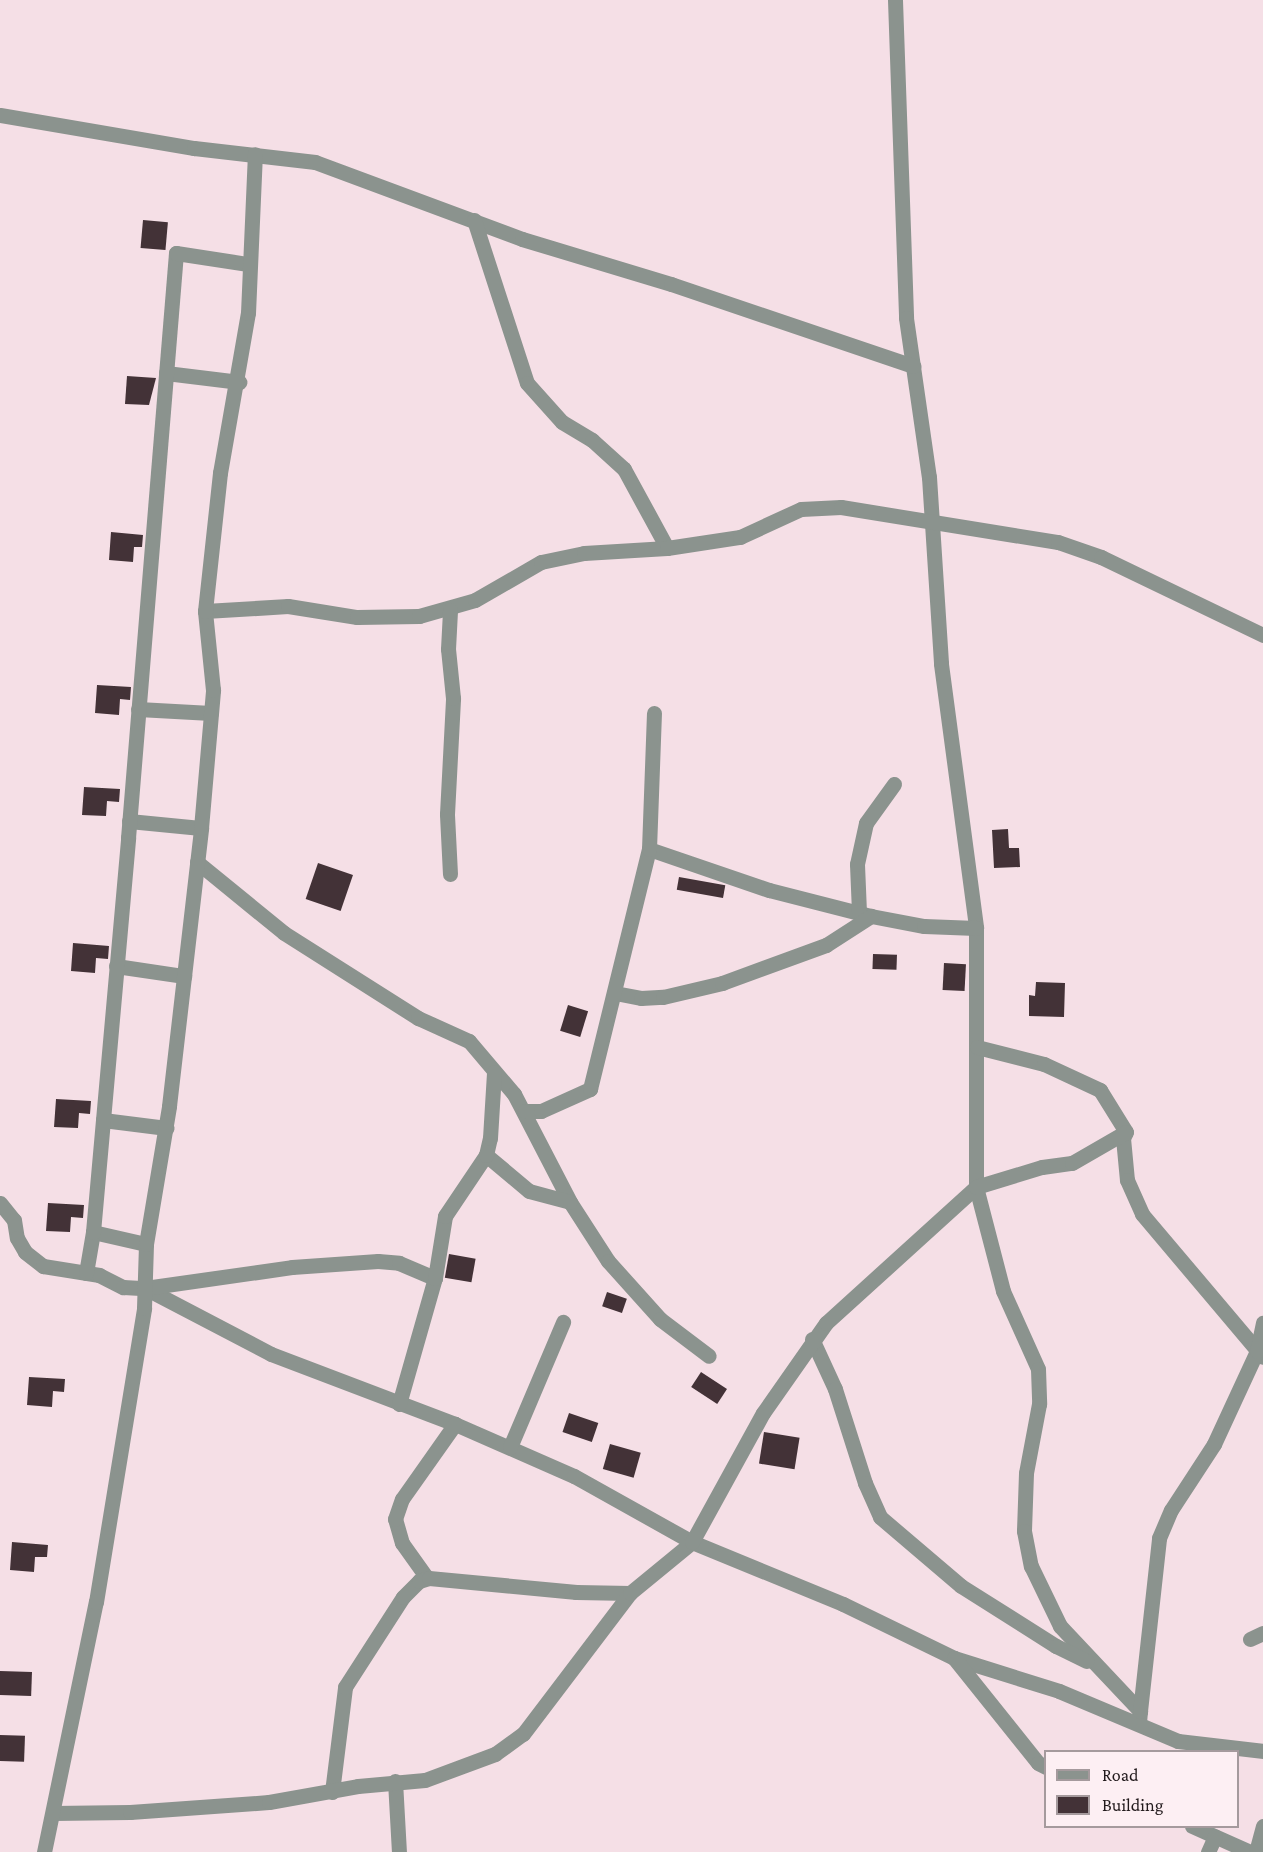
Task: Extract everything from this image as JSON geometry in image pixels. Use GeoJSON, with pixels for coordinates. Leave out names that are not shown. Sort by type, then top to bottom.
{"type":"FeatureCollection","features":[{"type":"Feature","properties":{"kind":"street"},"geometry":{"type":"LineString","coordinates":[[895,0],[902,261],[931,521],[941,664],[976,928],[976,1187],[1003,1291],[1038,1369],[1039,1404],[1029,1444],[1023,1504],[1031,1566],[1060,1626],[1139,1717]]}},
{"type":"Feature","properties":{"kind":"street"},"geometry":{"type":"LineString","coordinates":[[0,115],[182,146],[315,162],[474,220],[913,366]]}},
{"type":"Feature","properties":{"kind":"street"},"geometry":{"type":"LineString","coordinates":[[44,1852],[96,1602],[145,1288],[146,1244],[166,1128],[201,828],[213,690],[205,611],[228,418],[239,382],[248,313],[248,264],[255,154]]}},
{"type":"Feature","properties":{"kind":"street"},"geometry":{"type":"LineString","coordinates":[[474,220],[526,383],[562,422],[592,440],[624,470],[667,548]]}},
{"type":"Feature","properties":{"kind":"street"},"geometry":{"type":"LineString","coordinates":[[86,1273],[93,1232],[176,253],[248,264]]}},
{"type":"Feature","properties":{"kind":"street"},"geometry":{"type":"LineString","coordinates":[[166,373],[239,382]]}},
{"type":"Feature","properties":{"kind":"street"},"geometry":{"type":"LineString","coordinates":[[205,611],[288,606],[357,617],[419,616],[450,610],[541,562],[584,553],[667,548],[740,537],[801,509],[820,507],[931,521],[1080,548],[1263,635]]}},
{"type":"Feature","properties":{"kind":"street"},"geometry":{"type":"LineString","coordinates":[[450,610],[448,649],[453,698],[447,814],[450,874]]}},
{"type":"Feature","properties":{"kind":"street"},"geometry":{"type":"LineString","coordinates":[[138,709],[211,713]]}},
{"type":"Feature","properties":{"kind":"street"},"geometry":{"type":"LineString","coordinates":[[525,1111],[542,1111],[590,1089],[649,849],[654,713]]}},
{"type":"Feature","properties":{"kind":"street"},"geometry":{"type":"LineString","coordinates":[[865,914],[857,864],[866,823],[894,784]]}},
{"type":"Feature","properties":{"kind":"street"},"geometry":{"type":"LineString","coordinates":[[129,821],[201,828]]}},
{"type":"Feature","properties":{"kind":"street"},"geometry":{"type":"LineString","coordinates":[[649,849],[770,890],[865,914],[924,926],[976,928]]}},
{"type":"Feature","properties":{"kind":"street"},"geometry":{"type":"LineString","coordinates":[[197,862],[284,933],[418,1018],[469,1041],[525,1111],[570,1202],[608,1261],[641,1300],[709,1356]]}},
{"type":"Feature","properties":{"kind":"street"},"geometry":{"type":"LineString","coordinates":[[615,993],[641,998],[663,997],[713,985],[818,948],[865,914]]}},
{"type":"Feature","properties":{"kind":"street"},"geometry":{"type":"LineString","coordinates":[[116,966],[184,976]]}},
{"type":"Feature","properties":{"kind":"street"},"geometry":{"type":"LineString","coordinates":[[977,1047],[1021,1057],[1086,1080],[1109,1100],[1126,1132]]}},
{"type":"Feature","properties":{"kind":"street"},"geometry":{"type":"LineString","coordinates":[[399,1404],[435,1278],[445,1216],[486,1155],[490,1138],[494,1072]]}},
{"type":"Feature","properties":{"kind":"street"},"geometry":{"type":"LineString","coordinates":[[102,1120],[166,1128]]}},
{"type":"Feature","properties":{"kind":"street"},"geometry":{"type":"LineString","coordinates":[[53,1813],[236,1805],[395,1781],[425,1780],[495,1754],[523,1734],[630,1593],[692,1542],[763,1413],[812,1339],[881,1269],[976,1187],[1042,1167],[1072,1163],[1126,1132]]}},
{"type":"Feature","properties":{"kind":"street"},"geometry":{"type":"LineString","coordinates":[[1126,1132],[1123,1138],[1127,1180],[1142,1214],[1260,1354]]}},
{"type":"Feature","properties":{"kind":"street"},"geometry":{"type":"LineString","coordinates":[[486,1155],[529,1191],[570,1202]]}},
{"type":"Feature","properties":{"kind":"street"},"geometry":{"type":"LineString","coordinates":[[0,1203],[14,1220],[16,1238],[25,1252],[43,1266],[99,1275],[123,1287],[145,1288],[292,1267],[378,1261],[399,1263],[435,1278]]}},
{"type":"Feature","properties":{"kind":"street"},"geometry":{"type":"LineString","coordinates":[[93,1232],[146,1244]]}},
{"type":"Feature","properties":{"kind":"street"},"geometry":{"type":"LineString","coordinates":[[145,1288],[271,1353],[455,1424],[574,1476],[692,1542],[843,1604],[954,1658],[1139,1717],[1178,1741],[1263,1750]]}},
{"type":"Feature","properties":{"kind":"street"},"geometry":{"type":"LineString","coordinates":[[510,1447],[563,1322]]}},
{"type":"Feature","properties":{"kind":"street"},"geometry":{"type":"LineString","coordinates":[[1139,1717],[1159,1538],[1171,1510],[1214,1444],[1260,1354],[1263,1323]]}},
{"type":"Feature","properties":{"kind":"street"},"geometry":{"type":"LineString","coordinates":[[812,1339],[835,1389],[865,1483],[880,1517],[961,1586],[1056,1646],[1095,1664]]}},
{"type":"Feature","properties":{"kind":"street"},"geometry":{"type":"LineString","coordinates":[[427,1578],[402,1543],[395,1519],[402,1498],[455,1424]]}},
{"type":"Feature","properties":{"kind":"street"},"geometry":{"type":"LineString","coordinates":[[332,1792],[345,1687],[403,1597],[414,1584],[427,1578],[630,1593]]}},
{"type":"Feature","properties":{"kind":"street"},"geometry":{"type":"LineString","coordinates":[[954,1658],[1038,1763],[1044,1766]]}},
{"type":"Feature","properties":{"kind":"street"},"geometry":{"type":"LineString","coordinates":[[395,1781],[399,1852]]}},
{"type":"Feature","properties":{"kind":"street"},"geometry":{"type":"LineString","coordinates":[[1256,1852],[1263,1826]]}},
{"type":"Feature","properties":{"kind":"street"},"geometry":{"type":"LineString","coordinates":[[1195,1828],[1250,1852]]}},
{"type":"Feature","properties":{"kind":"street"},"geometry":{"type":"LineString","coordinates":[[1208,1852],[1215,1836]]}},
{"type":"Feature","properties":{"kind":"building"},"geometry":{"type":"Polygon","coordinates":[[[143,220],[168,222],[165,250],[141,248],[143,220]]]}},
{"type":"Feature","properties":{"kind":"building"},"geometry":{"type":"Polygon","coordinates":[[[127,376],[156,378],[149,405],[125,404],[127,376]]]}},
{"type":"Feature","properties":{"kind":"building"},"geometry":{"type":"Polygon","coordinates":[[[111,532],[143,535],[142,547],[134,547],[133,562],[109,560],[111,532]]]}},
{"type":"Feature","properties":{"kind":"building"},"geometry":{"type":"Polygon","coordinates":[[[97,685],[131,687],[130,700],[120,699],[119,715],[95,713],[97,685]]]}},
{"type":"Feature","properties":{"kind":"building"},"geometry":{"type":"Polygon","coordinates":[[[84,787],[120,789],[119,802],[107,801],[106,816],[82,815],[84,787]]]}},
{"type":"Feature","properties":{"kind":"building"},"geometry":{"type":"Polygon","coordinates":[[[1008,829],[1009,848],[1019,848],[1020,867],[994,868],[992,830],[1008,829]]]}},
{"type":"Feature","properties":{"kind":"building"},"geometry":{"type":"Polygon","coordinates":[[[318,863],[353,875],[341,911],[306,899],[318,863]]]}},
{"type":"Feature","properties":{"kind":"building"},"geometry":{"type":"Polygon","coordinates":[[[679,877],[725,885],[723,898],[677,890],[679,877]]]}},
{"type":"Feature","properties":{"kind":"building"},"geometry":{"type":"Polygon","coordinates":[[[73,943],[109,946],[108,959],[96,958],[95,973],[71,971],[73,943]]]}},
{"type":"Feature","properties":{"kind":"building"},"geometry":{"type":"Polygon","coordinates":[[[873,954],[897,955],[896,970],[872,969],[873,954]]]}},
{"type":"Feature","properties":{"kind":"building"},"geometry":{"type":"Polygon","coordinates":[[[944,963],[966,964],[965,991],[943,990],[944,963]]]}},
{"type":"Feature","properties":{"kind":"building"},"geometry":{"type":"Polygon","coordinates":[[[1036,982],[1065,983],[1064,1017],[1029,1016],[1029,995],[1035,996],[1036,982]]]}},
{"type":"Feature","properties":{"kind":"building"},"geometry":{"type":"Polygon","coordinates":[[[568,1005],[588,1011],[580,1037],[560,1031],[568,1005]]]}},
{"type":"Feature","properties":{"kind":"building"},"geometry":{"type":"Polygon","coordinates":[[[56,1099],[91,1101],[90,1114],[79,1113],[78,1128],[54,1127],[56,1099]]]}},
{"type":"Feature","properties":{"kind":"building"},"geometry":{"type":"Polygon","coordinates":[[[48,1203],[84,1205],[83,1218],[71,1217],[70,1232],[46,1231],[48,1203]]]}},
{"type":"Feature","properties":{"kind":"building"},"geometry":{"type":"Polygon","coordinates":[[[449,1254],[476,1259],[471,1282],[445,1278],[449,1254]]]}},
{"type":"Feature","properties":{"kind":"building"},"geometry":{"type":"Polygon","coordinates":[[[607,1292],[627,1299],[622,1313],[602,1306],[607,1292]]]}},
{"type":"Feature","properties":{"kind":"building"},"geometry":{"type":"Polygon","coordinates":[[[701,1372],[727,1389],[717,1404],[691,1387],[701,1372]]]}},
{"type":"Feature","properties":{"kind":"building"},"geometry":{"type":"Polygon","coordinates":[[[29,1377],[65,1379],[64,1392],[53,1391],[52,1407],[27,1405],[29,1377]]]}},
{"type":"Feature","properties":{"kind":"building"},"geometry":{"type":"Polygon","coordinates":[[[569,1413],[598,1423],[592,1442],[562,1432],[569,1413]]]}},
{"type":"Feature","properties":{"kind":"building"},"geometry":{"type":"Polygon","coordinates":[[[764,1432],[800,1438],[795,1469],[759,1464],[764,1432]]]}},
{"type":"Feature","properties":{"kind":"building"},"geometry":{"type":"Polygon","coordinates":[[[610,1444],[641,1453],[634,1478],[603,1469],[610,1444]]]}},
{"type":"Feature","properties":{"kind":"building"},"geometry":{"type":"Polygon","coordinates":[[[12,1542],[48,1545],[47,1557],[35,1557],[34,1572],[10,1570],[12,1542]]]}},
{"type":"Feature","properties":{"kind":"building"},"geometry":{"type":"Polygon","coordinates":[[[0,1671],[32,1672],[31,1696],[0,1695],[0,1671]]]}},
{"type":"Feature","properties":{"kind":"building"},"geometry":{"type":"Polygon","coordinates":[[[0,1735],[25,1736],[24,1762],[0,1761],[0,1735]]]}}]}
